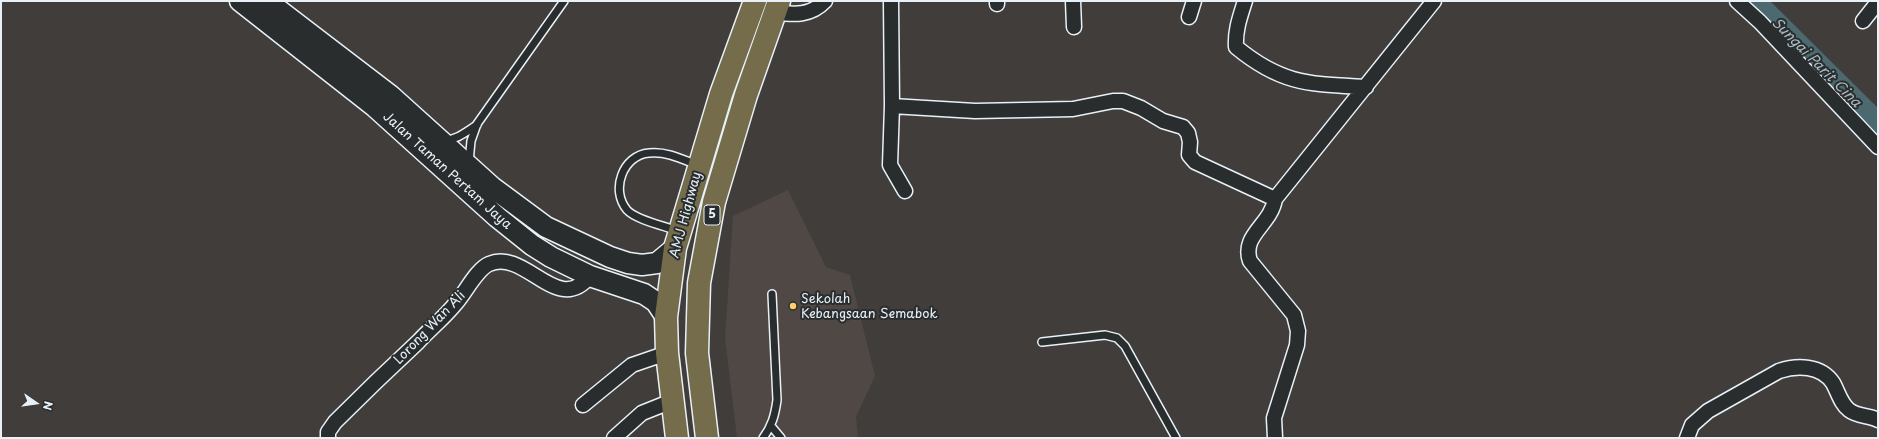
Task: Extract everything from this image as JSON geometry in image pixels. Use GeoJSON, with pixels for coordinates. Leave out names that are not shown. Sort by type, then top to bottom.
{"type":"FeatureCollection","features":[{"type":"Feature","properties":{"kind":"highway","name":"AMJ Highway"},"geometry":{"type":"LineString","coordinates":[[677,438],[667,353],[666,317],[677,240],[721,94],[755,1]]}},
{"type":"Feature","properties":{"kind":"highway","name":"AMJ Highway"},"geometry":{"type":"LineString","coordinates":[[707,438],[697,354],[699,283],[714,202],[746,95],[777,7]]}},
{"type":"Feature","properties":{"kind":"street","name":"Jalan Taman Pertam Jaya"},"geometry":{"type":"LineString","coordinates":[[240,1],[375,107],[497,217],[532,245],[551,257],[590,276],[644,294],[656,302],[666,317]]}},
{"type":"Feature","properties":{"kind":"street","name":"Jalan Taman Pertam Jaya"},"geometry":{"type":"LineString","coordinates":[[267,1],[391,96],[492,188],[546,227],[610,257],[628,263],[642,265],[657,263],[677,240]]}},
{"type":"Feature","properties":{"kind":"street"},"geometry":{"type":"LineString","coordinates":[[777,7],[791,15],[806,14],[818,8],[825,1]]}},
{"type":"Feature","properties":{"kind":"street"},"geometry":{"type":"LineString","coordinates":[[891,1],[892,106],[890,165],[905,191]]}},
{"type":"Feature","properties":{"kind":"street"},"geometry":{"type":"LineString","coordinates":[[1073,1],[1074,27]]}},
{"type":"Feature","properties":{"kind":"street"},"geometry":{"type":"LineString","coordinates":[[1189,17],[1194,1]]}},
{"type":"Feature","properties":{"kind":"street"},"geometry":{"type":"LineString","coordinates":[[1245,1],[1237,24],[1235,36],[1236,47],[1245,54],[1272,71],[1294,80],[1307,83],[1366,87]]}},
{"type":"Feature","properties":{"kind":"street"},"geometry":{"type":"LineString","coordinates":[[1275,438],[1274,418],[1297,345],[1298,331],[1294,315],[1250,261],[1247,252],[1249,243],[1273,210],[1275,199],[1434,1]]}},
{"type":"Feature","properties":{"kind":"street"},"geometry":{"type":"LineString","coordinates":[[1737,1],[1760,22],[1878,147]]}},
{"type":"Feature","properties":{"kind":"street"},"geometry":{"type":"LineString","coordinates":[[1863,21],[1878,2]]}},
{"type":"Feature","properties":{"kind":"street"},"geometry":{"type":"LineString","coordinates":[[892,106],[975,110],[1073,109],[1113,101],[1132,104],[1163,121],[1183,127],[1188,133],[1190,142],[1189,155],[1195,162],[1275,199]]}},
{"type":"Feature","properties":{"kind":"street","name":"Lorong Wan Ali"},"geometry":{"type":"LineString","coordinates":[[328,438],[328,432],[335,422],[453,308],[480,271],[488,265],[494,262],[515,265],[556,288],[567,289],[578,286],[590,276]]}},
{"type":"Feature","properties":{"kind":"street"},"geometry":{"type":"LineString","coordinates":[[583,405],[632,365],[667,353]]}},
{"type":"Feature","properties":{"kind":"street"},"geometry":{"type":"LineString","coordinates":[[1687,438],[1692,425],[1708,411],[1779,371],[1791,367],[1805,367],[1823,375],[1832,382],[1848,409],[1854,413],[1878,420]]}},
{"type":"Feature","properties":{"kind":"street"},"geometry":{"type":"LineString","coordinates":[[614,438],[642,412],[672,401]]}},
{"type":"Feature","properties":{"kind":"lane"},"geometry":{"type":"LineString","coordinates":[[469,167],[468,154],[477,124],[564,1]]}},
{"type":"Feature","properties":{"kind":"lane"},"geometry":{"type":"LineString","coordinates":[[439,140],[450,140],[477,124]]}},
{"type":"Feature","properties":{"kind":"lane"},"geometry":{"type":"LineString","coordinates":[[677,240],[628,211],[619,196],[621,178],[625,168],[632,161],[648,153],[673,156],[699,166]]}},
{"type":"Feature","properties":{"kind":"lane"},"geometry":{"type":"LineString","coordinates":[[763,438],[771,426],[775,415],[777,400],[772,294]]}},
{"type":"Feature","properties":{"kind":"lane"},"geometry":{"type":"LineString","coordinates":[[1042,342],[1104,335],[1117,338],[1125,346],[1176,438]]}},
{"type":"Feature","properties":{"kind":"lane"},"geometry":{"type":"LineString","coordinates":[[771,426],[781,438]]}},
{"type":"Feature","properties":{"kind":"shaded area","name":"Sekolah Kebangsaan Semabok"},"geometry":{"type":"Polygon","coordinates":[[[788,190],[826,267],[850,275],[875,376],[856,417],[858,436],[856,438],[737,438],[725,338],[733,216],[788,190]]]}},
{"type":"Feature","properties":{"kind":"waterway","name":"Sungai Parit Cina"},"geometry":{"type":"LineString","coordinates":[[1753,1],[1878,125]]}},
{"type":"Feature","properties":{"kind":"place","name":"Sekolah Kebangsaan Semabok"},"geometry":{"type":"Point","coordinates":[793,306]}}]}
